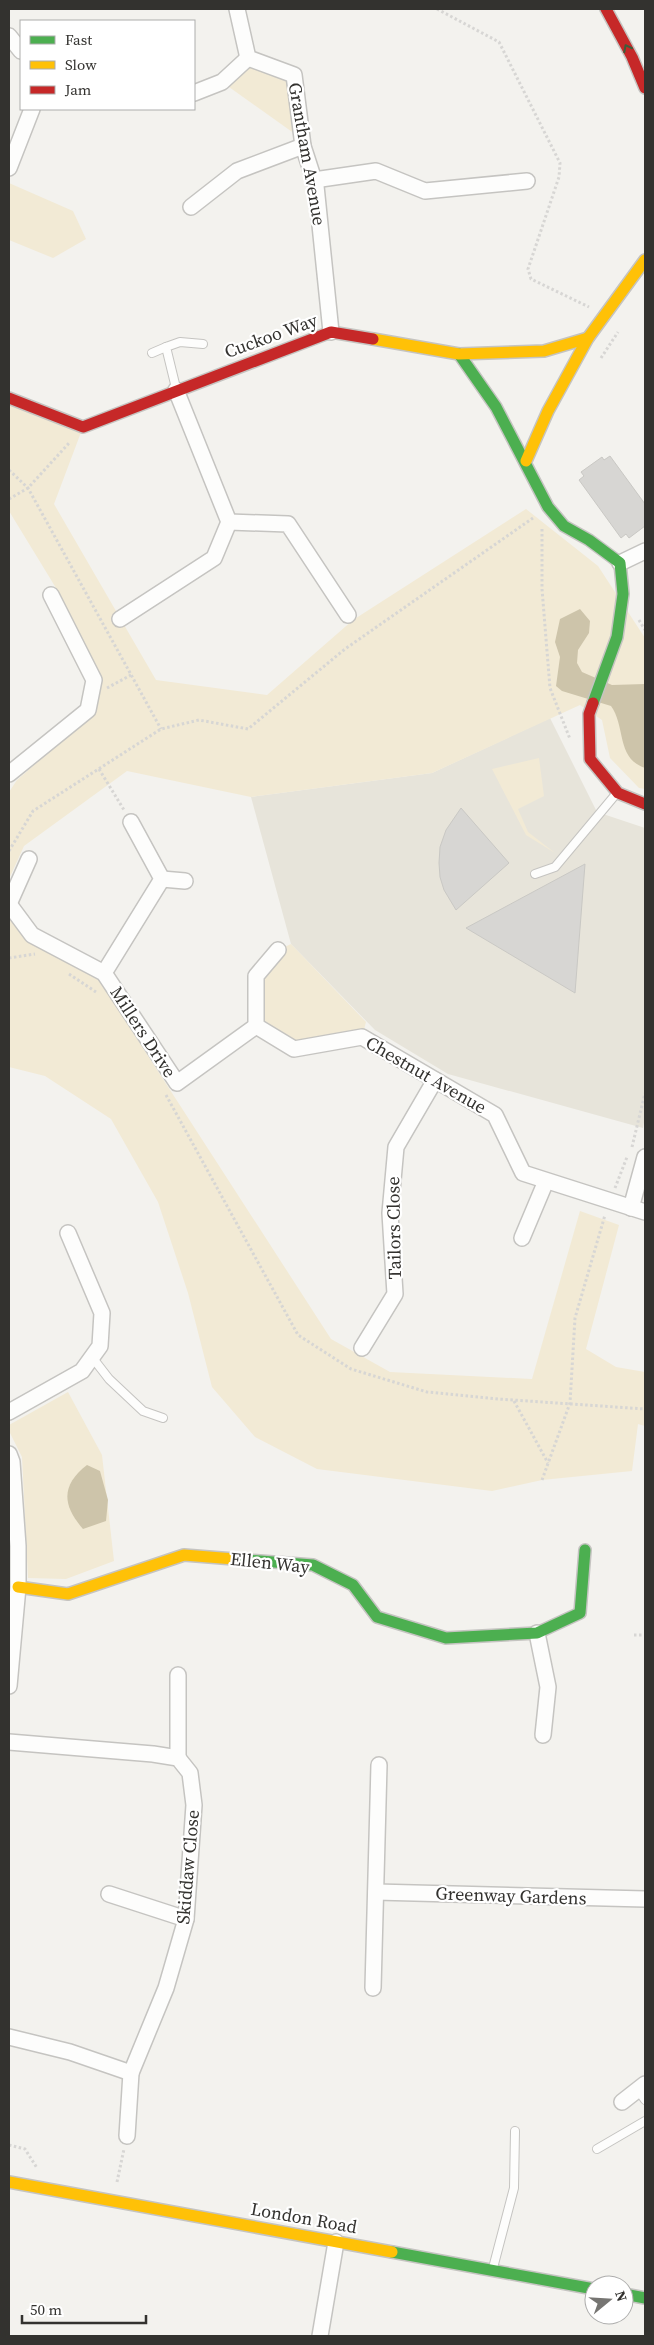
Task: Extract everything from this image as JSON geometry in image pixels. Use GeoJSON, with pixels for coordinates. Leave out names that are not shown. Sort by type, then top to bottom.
{"type":"FeatureCollection","features":[{"type":"Feature","properties":{"kind":"main road"},"geometry":{"type":"LineString","coordinates":[[606,9],[632,58],[645,88]]}},
{"type":"Feature","properties":{"kind":"main road"},"geometry":{"type":"LineString","coordinates":[[526,461],[548,411],[588,338],[606,316],[645,260]]}},
{"type":"Feature","properties":{"kind":"main road","name":"Cuckoo Way"},"geometry":{"type":"LineString","coordinates":[[83,427],[331,332],[459,354],[517,354],[544,351],[588,338]]}},
{"type":"Feature","properties":{"kind":"main road"},"geometry":{"type":"LineString","coordinates":[[459,354],[496,407],[526,461],[548,507],[564,526],[589,540],[620,563],[623,594],[617,637],[589,714],[590,759],[618,793],[645,804]]}},
{"type":"Feature","properties":{"kind":"main road"},"geometry":{"type":"LineString","coordinates":[[9,398],[83,427]]}},
{"type":"Feature","properties":{"kind":"main road","name":"Ellen Way"},"geometry":{"type":"LineString","coordinates":[[18,1587],[68,1594],[184,1555],[312,1565],[354,1585],[378,1617],[446,1638],[537,1633],[580,1613],[585,1550]]}},
{"type":"Feature","properties":{"kind":"main road","name":"London Road"},"geometry":{"type":"LineString","coordinates":[[9,2182],[584,2286]]}},
{"type":"Feature","properties":{"kind":"street"},"geometry":{"type":"LineString","coordinates":[[195,93],[222,82],[248,58],[237,9]]}},
{"type":"Feature","properties":{"kind":"street"},"geometry":{"type":"LineString","coordinates":[[9,36],[20,50]]}},
{"type":"Feature","properties":{"kind":"street","name":"Grantham Avenue"},"geometry":{"type":"LineString","coordinates":[[248,58],[294,75],[303,146],[314,180],[331,332]]}},
{"type":"Feature","properties":{"kind":"street"},"geometry":{"type":"LineString","coordinates":[[9,168],[32,110]]}},
{"type":"Feature","properties":{"kind":"street"},"geometry":{"type":"LineString","coordinates":[[191,207],[237,171],[303,146]]}},
{"type":"Feature","properties":{"kind":"street"},"geometry":{"type":"LineString","coordinates":[[314,180],[376,171],[425,191],[527,181]]}},
{"type":"Feature","properties":{"kind":"street"},"geometry":{"type":"LineString","coordinates":[[120,619],[214,558],[229,522],[176,390]]}},
{"type":"Feature","properties":{"kind":"street"},"geometry":{"type":"LineString","coordinates":[[229,522],[288,524],[348,614]]}},
{"type":"Feature","properties":{"kind":"street"},"geometry":{"type":"LineString","coordinates":[[620,563],[645,551]]}},
{"type":"Feature","properties":{"kind":"street"},"geometry":{"type":"LineString","coordinates":[[9,774],[88,710],[94,680],[51,595]]}},
{"type":"Feature","properties":{"kind":"street"},"geometry":{"type":"LineString","coordinates":[[131,822],[162,879],[185,881]]}},
{"type":"Feature","properties":{"kind":"street","name":"Millers Drive"},"geometry":{"type":"LineString","coordinates":[[29,859],[9,904],[32,935],[104,973],[176,1083],[256,1026]]}},
{"type":"Feature","properties":{"kind":"street","name":"Millers Drive"},"geometry":{"type":"LineString","coordinates":[[104,973],[162,879]]}},
{"type":"Feature","properties":{"kind":"street"},"geometry":{"type":"LineString","coordinates":[[256,1026],[256,976],[278,950]]}},
{"type":"Feature","properties":{"kind":"street","name":"Chestnut Avenue"},"geometry":{"type":"LineString","coordinates":[[256,1026],[294,1049],[362,1037],[495,1115],[524,1173],[638,1210]]}},
{"type":"Feature","properties":{"kind":"street","name":"Tailors Close"},"geometry":{"type":"LineString","coordinates":[[362,1348],[395,1294],[390,1213],[396,1147],[435,1080]]}},
{"type":"Feature","properties":{"kind":"street"},"geometry":{"type":"LineString","coordinates":[[638,1210],[645,1156]]}},
{"type":"Feature","properties":{"kind":"street"},"geometry":{"type":"LineString","coordinates":[[522,1238],[546,1180]]}},
{"type":"Feature","properties":{"kind":"street"},"geometry":{"type":"LineString","coordinates":[[9,1412],[82,1371],[100,1346],[102,1313],[68,1233]]}},
{"type":"Feature","properties":{"kind":"street"},"geometry":{"type":"LineString","coordinates":[[9,1454],[12,1462],[18,1537],[18,1587],[9,1686]]}},
{"type":"Feature","properties":{"kind":"street"},"geometry":{"type":"LineString","coordinates":[[537,1633],[548,1687],[543,1735]]}},
{"type":"Feature","properties":{"kind":"street"},"geometry":{"type":"LineString","coordinates":[[9,1742],[153,1754],[178,1758],[178,1676]]}},
{"type":"Feature","properties":{"kind":"street","name":"Skiddaw Close"},"geometry":{"type":"LineString","coordinates":[[127,2136],[131,2073],[166,1988],[186,1919],[194,1805],[190,1773],[178,1758]]}},
{"type":"Feature","properties":{"kind":"street"},"geometry":{"type":"LineString","coordinates":[[373,1988],[379,1765]]}},
{"type":"Feature","properties":{"kind":"street","name":"Greenway Gardens"},"geometry":{"type":"LineString","coordinates":[[376,1892],[645,1899]]}},
{"type":"Feature","properties":{"kind":"street"},"geometry":{"type":"LineString","coordinates":[[109,1894],[186,1919]]}},
{"type":"Feature","properties":{"kind":"street"},"geometry":{"type":"LineString","coordinates":[[9,2037],[70,2052],[131,2073]]}},
{"type":"Feature","properties":{"kind":"street"},"geometry":{"type":"LineString","coordinates":[[622,2102],[643,2091]]}},
{"type":"Feature","properties":{"kind":"street"},"geometry":{"type":"LineString","coordinates":[[320,2336],[336,2242]]}},
{"type":"Feature","properties":{"kind":"lane"},"geometry":{"type":"LineString","coordinates":[[152,353],[180,342],[203,344]]}},
{"type":"Feature","properties":{"kind":"lane"},"geometry":{"type":"LineString","coordinates":[[166,348],[176,390]]}},
{"type":"Feature","properties":{"kind":"lane"},"geometry":{"type":"LineString","coordinates":[[535,874],[555,867],[618,793]]}},
{"type":"Feature","properties":{"kind":"lane"},"geometry":{"type":"LineString","coordinates":[[92,1357],[109,1379],[143,1411],[163,1418]]}},
{"type":"Feature","properties":{"kind":"lane"},"geometry":{"type":"LineString","coordinates":[[597,2149],[645,2121]]}},
{"type":"Feature","properties":{"kind":"lane"},"geometry":{"type":"LineString","coordinates":[[492,2270],[514,2188],[515,2131]]}},
{"type":"Feature","properties":{"kind":"path"},"geometry":{"type":"LineString","coordinates":[[438,9],[499,42],[560,163],[559,177],[528,269],[531,279],[606,316]]}},
{"type":"Feature","properties":{"kind":"path"},"geometry":{"type":"LineString","coordinates":[[597,364],[619,331]]}},
{"type":"Feature","properties":{"kind":"path"},"geometry":{"type":"LineString","coordinates":[[9,499],[28,488],[83,427]]}},
{"type":"Feature","properties":{"kind":"path"},"geometry":{"type":"LineString","coordinates":[[9,470],[28,488],[161,729]]}},
{"type":"Feature","properties":{"kind":"path"},"geometry":{"type":"LineString","coordinates":[[9,851],[33,811],[161,729],[199,720],[248,729],[345,649],[539,514]]}},
{"type":"Feature","properties":{"kind":"path"},"geometry":{"type":"LineString","coordinates":[[543,520],[542,590],[550,688],[561,721],[574,746]]}},
{"type":"Feature","properties":{"kind":"path"},"geometry":{"type":"LineString","coordinates":[[91,697],[131,675]]}},
{"type":"Feature","properties":{"kind":"path"},"geometry":{"type":"LineString","coordinates":[[99,769],[131,822]]}},
{"type":"Feature","properties":{"kind":"path"},"geometry":{"type":"LineString","coordinates":[[9,958],[37,954]]}},
{"type":"Feature","properties":{"kind":"path"},"geometry":{"type":"LineString","coordinates":[[62,970],[95,990],[100,998]]}},
{"type":"Feature","properties":{"kind":"path"},"geometry":{"type":"LineString","coordinates":[[162,1089],[298,1335],[351,1369],[427,1392],[645,1409]]}},
{"type":"Feature","properties":{"kind":"path"},"geometry":{"type":"LineString","coordinates":[[542,1480],[570,1403],[575,1318],[610,1201],[632,1149],[645,1093]]}},
{"type":"Feature","properties":{"kind":"path"},"geometry":{"type":"LineString","coordinates":[[513,1400],[548,1464]]}},
{"type":"Feature","properties":{"kind":"path"},"geometry":{"type":"LineString","coordinates":[[634,1634],[645,1635]]}},
{"type":"Feature","properties":{"kind":"path"},"geometry":{"type":"LineString","coordinates":[[116,2185],[127,2136]]}},
{"type":"Feature","properties":{"kind":"path"},"geometry":{"type":"LineString","coordinates":[[9,2145],[25,2149],[37,2169],[44,2172]]}},
{"type":"Feature","properties":{"kind":"shaded area"},"geometry":{"type":"Polygon","coordinates":[[[248,58],[292,77],[302,139],[222,82],[248,58]]]}},
{"type":"Feature","properties":{"kind":"shaded area"},"geometry":{"type":"Polygon","coordinates":[[[9,183],[73,211],[86,239],[53,258],[9,240],[9,183]]]}},
{"type":"Feature","properties":{"kind":"shaded area"},"geometry":{"type":"Polygon","coordinates":[[[9,398],[83,427],[54,504],[156,680],[267,695],[353,620],[526,509],[598,566],[645,638],[645,789],[639,788],[610,758],[602,720],[580,705],[432,773],[251,797],[127,771],[24,846],[9,879],[9,792],[17,780],[96,711],[102,678],[56,588],[9,511],[9,398]]]}},
{"type":"Feature","properties":{"kind":"shaded area"},"geometry":{"type":"Polygon","coordinates":[[[580,609],[590,621],[589,633],[578,650],[577,663],[582,672],[612,685],[645,684],[645,768],[636,763],[625,750],[619,723],[611,706],[562,691],[556,686],[560,657],[555,642],[560,619],[580,609]]]}},
{"type":"Feature","properties":{"kind":"shaded area"},"geometry":{"type":"Polygon","coordinates":[[[550,718],[597,812],[645,828],[645,1117],[643,1128],[448,1074],[375,1030],[291,944],[251,797],[432,773],[550,718]]]}},
{"type":"Feature","properties":{"kind":"shaded area"},"geometry":{"type":"Polygon","coordinates":[[[539,758],[544,796],[518,809],[528,832],[555,853],[526,835],[492,769],[539,758]]]}},
{"type":"Feature","properties":{"kind":"shaded area"},"geometry":{"type":"Polygon","coordinates":[[[9,913],[31,943],[99,980],[331,1339],[390,1372],[532,1379],[580,1211],[619,1225],[586,1349],[616,1367],[645,1372],[645,1426],[638,1424],[632,1471],[542,1480],[492,1491],[317,1469],[255,1437],[212,1387],[188,1293],[158,1202],[111,1119],[45,1076],[9,1067],[9,913]]]}},
{"type":"Feature","properties":{"kind":"shaded area"},"geometry":{"type":"Polygon","coordinates":[[[291,944],[366,1022],[362,1037],[294,1049],[256,1026],[256,976],[278,950],[291,944]]]}},
{"type":"Feature","properties":{"kind":"shaded area"},"geometry":{"type":"Polygon","coordinates":[[[68,1392],[102,1455],[114,1561],[66,1579],[28,1578],[22,1457],[9,1431],[9,1425],[68,1392]]]}},
{"type":"Feature","properties":{"kind":"shaded area"},"geometry":{"type":"Polygon","coordinates":[[[87,1465],[100,1471],[108,1500],[106,1521],[83,1529],[71,1512],[67,1496],[72,1480],[87,1465]]]}},
{"type":"Feature","properties":{"kind":"building"},"geometry":{"type":"Polygon","coordinates":[[[610,456],[645,504],[645,526],[629,538],[626,534],[621,538],[579,480],[584,476],[581,472],[602,457],[604,460],[610,456]]]}},
{"type":"Feature","properties":{"kind":"building"},"geometry":{"type":"Polygon","coordinates":[[[461,808],[509,863],[456,910],[444,890],[440,877],[439,863],[440,847],[446,830],[461,808]]]}},
{"type":"Feature","properties":{"kind":"building"},"geometry":{"type":"Polygon","coordinates":[[[585,864],[575,993],[466,928],[585,864]]]}},
{"type":"Feature","properties":{"kind":"traffic: fast"},"geometry":{"type":"LineString","coordinates":[[459,354],[496,407],[548,507],[564,526],[589,540],[620,563],[623,594],[617,637],[593,703]]}},
{"type":"Feature","properties":{"kind":"traffic: fast"},"geometry":{"type":"LineString","coordinates":[[234,1559],[313,1565],[353,1585],[377,1617],[446,1638],[537,1633],[580,1613],[585,1550]]}},
{"type":"Feature","properties":{"kind":"traffic: fast"},"geometry":{"type":"LineString","coordinates":[[392,2252],[584,2287]]}},
{"type":"Feature","properties":{"kind":"traffic: fast"},"geometry":{"type":"LineString","coordinates":[[634,2296],[645,2298]]}},
{"type":"Feature","properties":{"kind":"traffic: slow"},"geometry":{"type":"LineString","coordinates":[[526,461],[548,411],[588,338],[645,260]]}},
{"type":"Feature","properties":{"kind":"traffic: slow"},"geometry":{"type":"LineString","coordinates":[[373,339],[459,354],[544,351],[588,338]]}},
{"type":"Feature","properties":{"kind":"traffic: slow"},"geometry":{"type":"LineString","coordinates":[[18,1587],[68,1594],[184,1555],[234,1559]]}},
{"type":"Feature","properties":{"kind":"traffic: slow"},"geometry":{"type":"LineString","coordinates":[[9,2182],[392,2252]]}},
{"type":"Feature","properties":{"kind":"traffic: jam"},"geometry":{"type":"LineString","coordinates":[[606,9],[632,57],[645,88]]}},
{"type":"Feature","properties":{"kind":"traffic: jam"},"geometry":{"type":"LineString","coordinates":[[9,398],[83,427],[331,332],[373,339]]}},
{"type":"Feature","properties":{"kind":"traffic: jam"},"geometry":{"type":"LineString","coordinates":[[593,703],[589,714],[590,759],[618,793],[645,804]]}}]}
